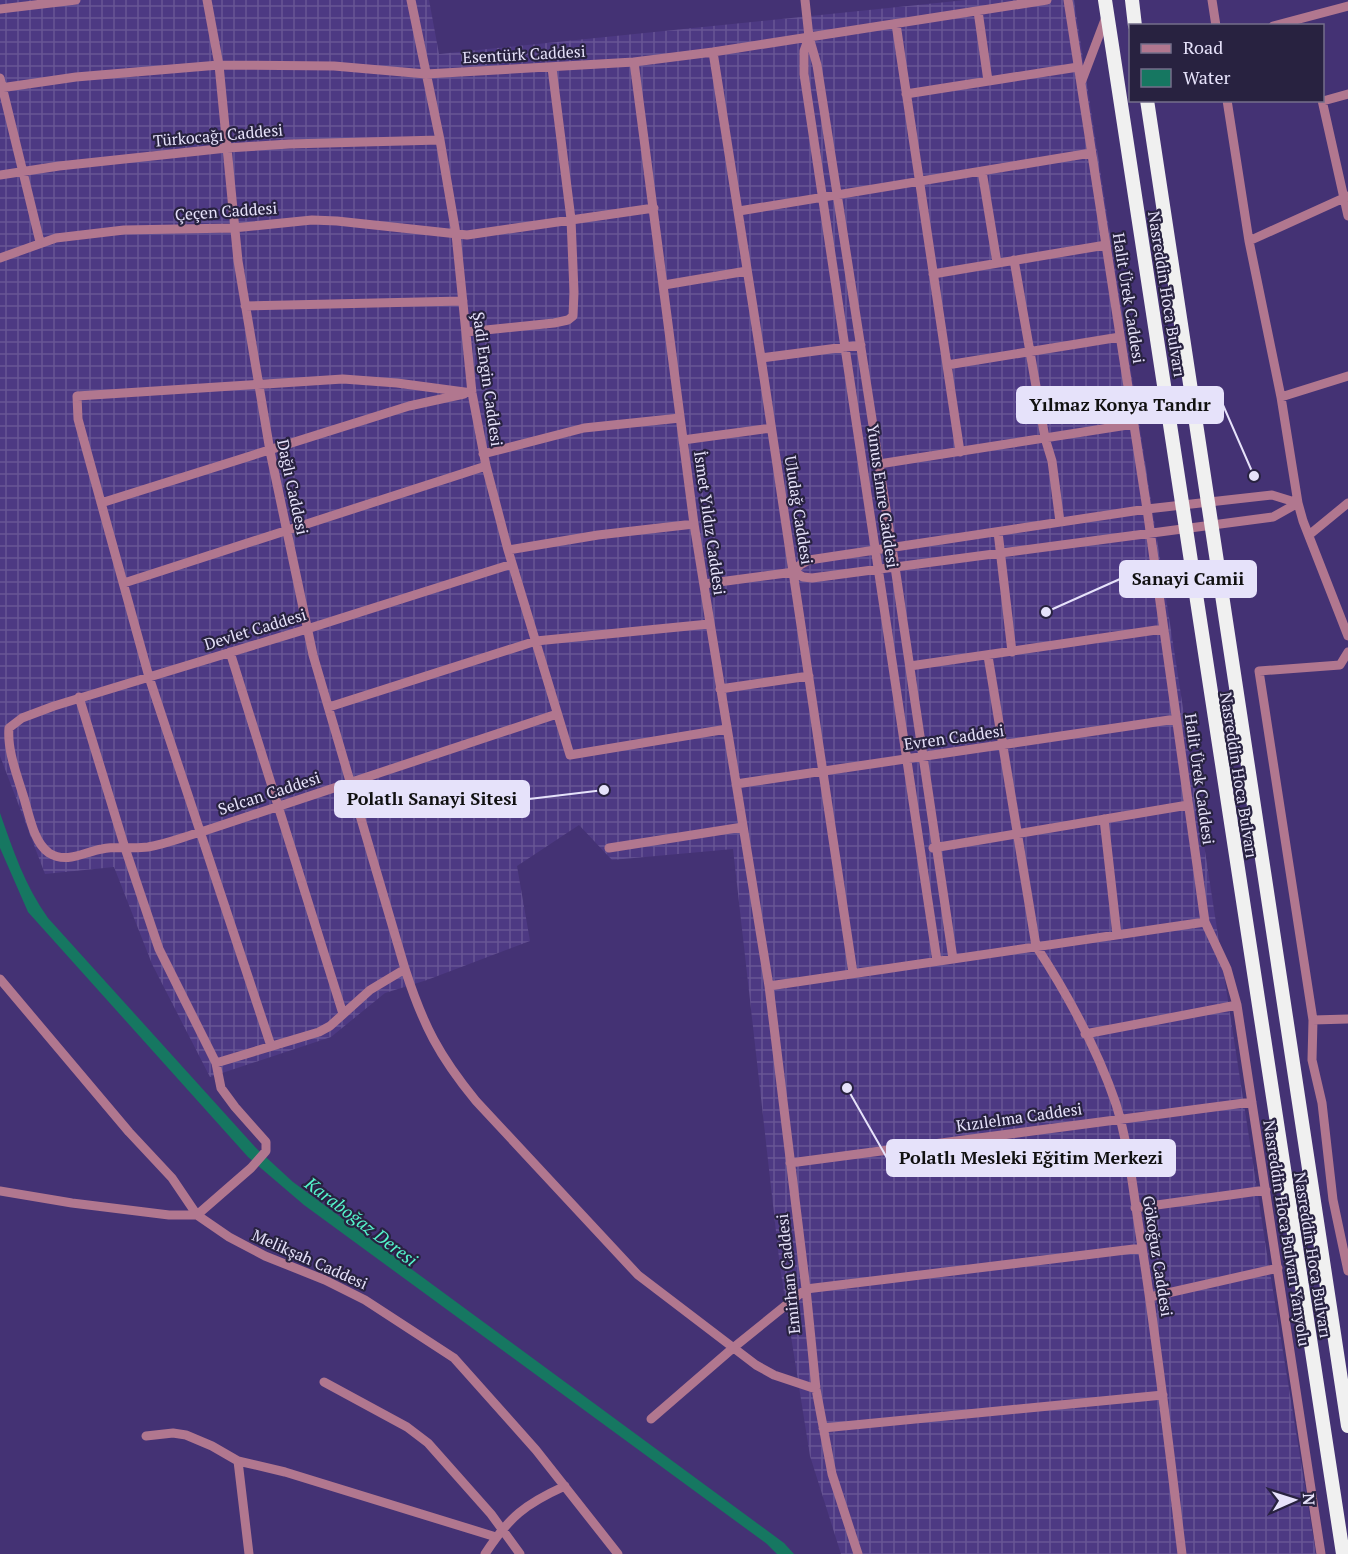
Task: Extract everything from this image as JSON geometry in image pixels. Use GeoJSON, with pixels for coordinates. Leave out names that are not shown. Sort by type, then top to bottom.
{"type":"FeatureCollection","features":[{"type":"Feature","properties":{"kind":"highway","name":"Nasreddin Hoca Bulvarı"},"geometry":{"type":"LineString","coordinates":[[1105,0],[1343,1554]]}},
{"type":"Feature","properties":{"kind":"highway"},"geometry":{"type":"LineString","coordinates":[[1132,0],[1135,24]]}},
{"type":"Feature","properties":{"kind":"highway","name":"Nasreddin Hoca Bulvarı"},"geometry":{"type":"LineString","coordinates":[[1147,102],[1348,1426]]}},
{"type":"Feature","properties":{"kind":"street"},"geometry":{"type":"LineString","coordinates":[[0,9],[76,0]]}},
{"type":"Feature","properties":{"kind":"street","name":"Dağlı Caddesi"},"geometry":{"type":"LineString","coordinates":[[207,0],[219,65],[233,228],[245,306],[270,451],[307,629],[405,969],[424,1024],[455,1076],[483,1109],[638,1275],[733,1348],[774,1375],[816,1389]]}},
{"type":"Feature","properties":{"kind":"street","name":"Şadi Engin Caddesi"},"geometry":{"type":"LineString","coordinates":[[411,0],[440,140],[456,234],[472,393],[483,454],[512,564],[570,755],[727,729]]}},
{"type":"Feature","properties":{"kind":"street","name":"Yunus Emre Caddesi"},"geometry":{"type":"LineString","coordinates":[[806,0],[809,37],[817,65],[861,345],[953,959]]}},
{"type":"Feature","properties":{"kind":"street","name":"Esentürk Caddesi"},"geometry":{"type":"LineString","coordinates":[[1,84],[219,65],[323,65],[426,74],[634,62],[713,52],[1047,0]]}},
{"type":"Feature","properties":{"kind":"street","name":"Halit Ürek Caddesi"},"geometry":{"type":"LineString","coordinates":[[1068,0],[1147,509],[1205,922]]}},
{"type":"Feature","properties":{"kind":"street"},"geometry":{"type":"LineString","coordinates":[[1212,0],[1216,24]]}},
{"type":"Feature","properties":{"kind":"street"},"geometry":{"type":"LineString","coordinates":[[1286,24],[1305,21],[1348,6]]}},
{"type":"Feature","properties":{"kind":"street"},"geometry":{"type":"LineString","coordinates":[[978,11],[988,81]]}},
{"type":"Feature","properties":{"kind":"street"},"geometry":{"type":"LineString","coordinates":[[1081,84],[1107,15]]}},
{"type":"Feature","properties":{"kind":"street"},"geometry":{"type":"LineString","coordinates":[[896,24],[960,452]]}},
{"type":"Feature","properties":{"kind":"street","name":"Yunus Emre Caddesi"},"geometry":{"type":"LineString","coordinates":[[809,37],[804,51],[804,74],[937,961]]}},
{"type":"Feature","properties":{"kind":"street","name":"Uludağ Caddesi"},"geometry":{"type":"LineString","coordinates":[[713,52],[794,572],[853,973]]}},
{"type":"Feature","properties":{"kind":"street","name":"İsmet Yıldız Caddesi"},"geometry":{"type":"LineString","coordinates":[[634,62],[694,524],[769,986]]}},
{"type":"Feature","properties":{"kind":"street"},"geometry":{"type":"LineString","coordinates":[[906,94],[1078,67]]}},
{"type":"Feature","properties":{"kind":"street"},"geometry":{"type":"LineString","coordinates":[[466,332],[554,323],[568,320],[573,316],[575,310],[571,219],[552,68]]}},
{"type":"Feature","properties":{"kind":"street"},"geometry":{"type":"LineString","coordinates":[[1,84],[40,242]]}},
{"type":"Feature","properties":{"kind":"street"},"geometry":{"type":"LineString","coordinates":[[1324,100],[1348,94]]}},
{"type":"Feature","properties":{"kind":"street"},"geometry":{"type":"LineString","coordinates":[[1227,102],[1249,241],[1281,397],[1298,503],[1348,636]]}},
{"type":"Feature","properties":{"kind":"street"},"geometry":{"type":"LineString","coordinates":[[1323,102],[1346,197],[1348,216]]}},
{"type":"Feature","properties":{"kind":"street","name":"Türkocağı Caddesi"},"geometry":{"type":"LineString","coordinates":[[0,175],[227,148],[440,140]]}},
{"type":"Feature","properties":{"kind":"street"},"geometry":{"type":"LineString","coordinates":[[739,211],[1092,153]]}},
{"type":"Feature","properties":{"kind":"street"},"geometry":{"type":"LineString","coordinates":[[982,171],[997,263]]}},
{"type":"Feature","properties":{"kind":"street"},"geometry":{"type":"LineString","coordinates":[[1249,241],[1346,197]]}},
{"type":"Feature","properties":{"kind":"street","name":"Çeçen Caddesi"},"geometry":{"type":"LineString","coordinates":[[0,258],[40,242],[80,234],[124,230],[233,228],[295,221],[329,220],[474,235],[654,208]]}},
{"type":"Feature","properties":{"kind":"street"},"geometry":{"type":"LineString","coordinates":[[933,274],[1106,245]]}},
{"type":"Feature","properties":{"kind":"street"},"geometry":{"type":"LineString","coordinates":[[1014,260],[1045,438],[1052,461],[1060,522]]}},
{"type":"Feature","properties":{"kind":"street"},"geometry":{"type":"LineString","coordinates":[[664,285],[747,271]]}},
{"type":"Feature","properties":{"kind":"street"},"geometry":{"type":"LineString","coordinates":[[245,306],[463,301]]}},
{"type":"Feature","properties":{"kind":"street"},"geometry":{"type":"LineString","coordinates":[[946,365],[1120,337]]}},
{"type":"Feature","properties":{"kind":"street"},"geometry":{"type":"LineString","coordinates":[[761,358],[861,345]]}},
{"type":"Feature","properties":{"kind":"street"},"geometry":{"type":"LineString","coordinates":[[1281,397],[1348,375]]}},
{"type":"Feature","properties":{"kind":"street"},"geometry":{"type":"LineString","coordinates":[[271,1046],[149,676],[78,419],[77,396],[343,379],[397,383],[472,393]]}},
{"type":"Feature","properties":{"kind":"street"},"geometry":{"type":"LineString","coordinates":[[101,502],[409,406],[472,393]]}},
{"type":"Feature","properties":{"kind":"street"},"geometry":{"type":"LineString","coordinates":[[483,454],[584,428],[680,418]]}},
{"type":"Feature","properties":{"kind":"street"},"geometry":{"type":"LineString","coordinates":[[879,464],[1134,424]]}},
{"type":"Feature","properties":{"kind":"street"},"geometry":{"type":"LineString","coordinates":[[683,440],[771,428]]}},
{"type":"Feature","properties":{"kind":"street"},"geometry":{"type":"LineString","coordinates":[[124,583],[486,466]]}},
{"type":"Feature","properties":{"kind":"street"},"geometry":{"type":"LineString","coordinates":[[794,572],[809,560],[1147,509],[1272,495],[1298,503]]}},
{"type":"Feature","properties":{"kind":"street"},"geometry":{"type":"LineString","coordinates":[[704,584],[794,572],[803,577],[812,578],[1273,517],[1298,503]]}},
{"type":"Feature","properties":{"kind":"street"},"geometry":{"type":"LineString","coordinates":[[1309,535],[1348,503]]}},
{"type":"Feature","properties":{"kind":"street"},"geometry":{"type":"LineString","coordinates":[[508,550],[598,535],[694,524]]}},
{"type":"Feature","properties":{"kind":"street"},"geometry":{"type":"LineString","coordinates":[[998,532],[1012,652]]}},
{"type":"Feature","properties":{"kind":"street","name":"Devlet Caddesi"},"geometry":{"type":"LineString","coordinates":[[9,728],[32,714],[79,698],[512,564]]}},
{"type":"Feature","properties":{"kind":"street"},"geometry":{"type":"LineString","coordinates":[[328,707],[536,641],[710,624]]}},
{"type":"Feature","properties":{"kind":"street"},"geometry":{"type":"LineString","coordinates":[[910,666],[1163,629]]}},
{"type":"Feature","properties":{"kind":"street"},"geometry":{"type":"LineString","coordinates":[[230,652],[343,1014]]}},
{"type":"Feature","properties":{"kind":"street"},"geometry":{"type":"LineString","coordinates":[[1348,652],[1340,665],[1259,671],[1313,1020],[1312,1060],[1322,1103],[1333,1200],[1348,1271]]}},
{"type":"Feature","properties":{"kind":"street"},"geometry":{"type":"LineString","coordinates":[[988,656],[1036,946]]}},
{"type":"Feature","properties":{"kind":"street"},"geometry":{"type":"LineString","coordinates":[[720,689],[809,676]]}},
{"type":"Feature","properties":{"kind":"street"},"geometry":{"type":"LineString","coordinates":[[0,1191],[60,1202],[169,1215],[197,1215],[266,1151],[266,1142],[221,1088],[216,1063],[159,949],[79,698]]}},
{"type":"Feature","properties":{"kind":"street","name":"Selcan Caddesi"},"geometry":{"type":"LineString","coordinates":[[9,728],[10,748],[35,831],[47,851],[61,858],[99,849],[147,847],[201,832],[557,714]]}},
{"type":"Feature","properties":{"kind":"street","name":"Evren Caddesi"},"geometry":{"type":"LineString","coordinates":[[736,784],[1176,719]]}},
{"type":"Feature","properties":{"kind":"street"},"geometry":{"type":"LineString","coordinates":[[922,850],[1188,805]]}},
{"type":"Feature","properties":{"kind":"street"},"geometry":{"type":"LineString","coordinates":[[1104,819],[1117,935]]}},
{"type":"Feature","properties":{"kind":"street"},"geometry":{"type":"LineString","coordinates":[[609,848],[742,827]]}},
{"type":"Feature","properties":{"kind":"street"},"geometry":{"type":"LineString","coordinates":[[769,986],[1205,922]]}},
{"type":"Feature","properties":{"kind":"street","name":"Nasreddin Hoca Bulvarı Yanyolu"},"geometry":{"type":"LineString","coordinates":[[1205,922],[1227,969],[1237,1005],[1322,1554]]}},
{"type":"Feature","properties":{"kind":"street","name":"Gökoğuz Caddesi"},"geometry":{"type":"LineString","coordinates":[[1036,946],[1058,980],[1085,1034],[1107,1082],[1120,1119],[1150,1297],[1182,1554]]}},
{"type":"Feature","properties":{"kind":"street"},"geometry":{"type":"LineString","coordinates":[[216,1063],[319,1032],[330,1026],[370,990],[405,969]]}},
{"type":"Feature","properties":{"kind":"street","name":"Melikşah Caddesi"},"geometry":{"type":"LineString","coordinates":[[0,979],[122,1123],[172,1178],[197,1215],[211,1226],[258,1253],[353,1293],[441,1349],[465,1368],[565,1486],[618,1554]]}},
{"type":"Feature","properties":{"kind":"street","name":"Emirhan Caddesi"},"geometry":{"type":"LineString","coordinates":[[769,986],[816,1389],[831,1474],[858,1554]]}},
{"type":"Feature","properties":{"kind":"street"},"geometry":{"type":"LineString","coordinates":[[1085,1034],[1237,1005]]}},
{"type":"Feature","properties":{"kind":"street"},"geometry":{"type":"LineString","coordinates":[[1313,1020],[1348,1019]]}},
{"type":"Feature","properties":{"kind":"street","name":"Kızılelma Caddesi"},"geometry":{"type":"LineString","coordinates":[[790,1163],[1252,1102]]}},
{"type":"Feature","properties":{"kind":"street"},"geometry":{"type":"LineString","coordinates":[[1135,1208],[1266,1190]]}},
{"type":"Feature","properties":{"kind":"street"},"geometry":{"type":"LineString","coordinates":[[651,1419],[806,1289],[1142,1248]]}},
{"type":"Feature","properties":{"kind":"street"},"geometry":{"type":"LineString","coordinates":[[1150,1297],[1278,1268]]}},
{"type":"Feature","properties":{"kind":"street"},"geometry":{"type":"LineString","coordinates":[[324,1382],[366,1403],[419,1435],[435,1451],[499,1533],[520,1554]]}},
{"type":"Feature","properties":{"kind":"street"},"geometry":{"type":"LineString","coordinates":[[823,1428],[1163,1395]]}},
{"type":"Feature","properties":{"kind":"street"},"geometry":{"type":"LineString","coordinates":[[146,1436],[173,1433],[186,1435],[238,1461],[499,1533]]}},
{"type":"Feature","properties":{"kind":"street"},"geometry":{"type":"LineString","coordinates":[[238,1461],[249,1554]]}},
{"type":"Feature","properties":{"kind":"street"},"geometry":{"type":"LineString","coordinates":[[485,1554],[499,1533],[527,1505],[565,1486]]}},
{"type":"Feature","properties":{"kind":"shaded area"},"geometry":{"type":"Polygon","coordinates":[[[0,0],[429,0],[439,54],[966,0],[1074,0],[1267,1254],[1316,1554],[841,1554],[810,1456],[780,1267],[733,849],[612,860],[579,825],[517,866],[530,941],[427,980],[385,993],[331,1037],[210,1077],[152,964],[114,867],[45,874],[0,756],[0,0]]]}},
{"type":"Feature","properties":{"kind":"water"},"geometry":{"type":"Polygon","coordinates":[[[0,813],[26,880],[48,918],[256,1148],[293,1182],[784,1543],[794,1554],[777,1554],[767,1544],[304,1205],[248,1157],[28,912],[0,848],[0,813]]]}},
{"type":"Feature","properties":{"kind":"place","name":"Yılmaz Konya Tandır"},"geometry":{"type":"Point","coordinates":[1254,476]}},
{"type":"Feature","properties":{"kind":"place","name":"Sanayi Camii"},"geometry":{"type":"Point","coordinates":[1046,612]}},
{"type":"Feature","properties":{"kind":"place","name":"Polatlı Sanayi Sitesi"},"geometry":{"type":"Point","coordinates":[604,790]}},
{"type":"Feature","properties":{"kind":"place","name":"Polatlı Mesleki Eğitim Merkezi"},"geometry":{"type":"Point","coordinates":[847,1088]}},
{"type":"Feature","properties":{"kind":"water label","name":"Karaboğaz Deresi"},"geometry":{"type":"Point","coordinates":[361,1222]}}]}
